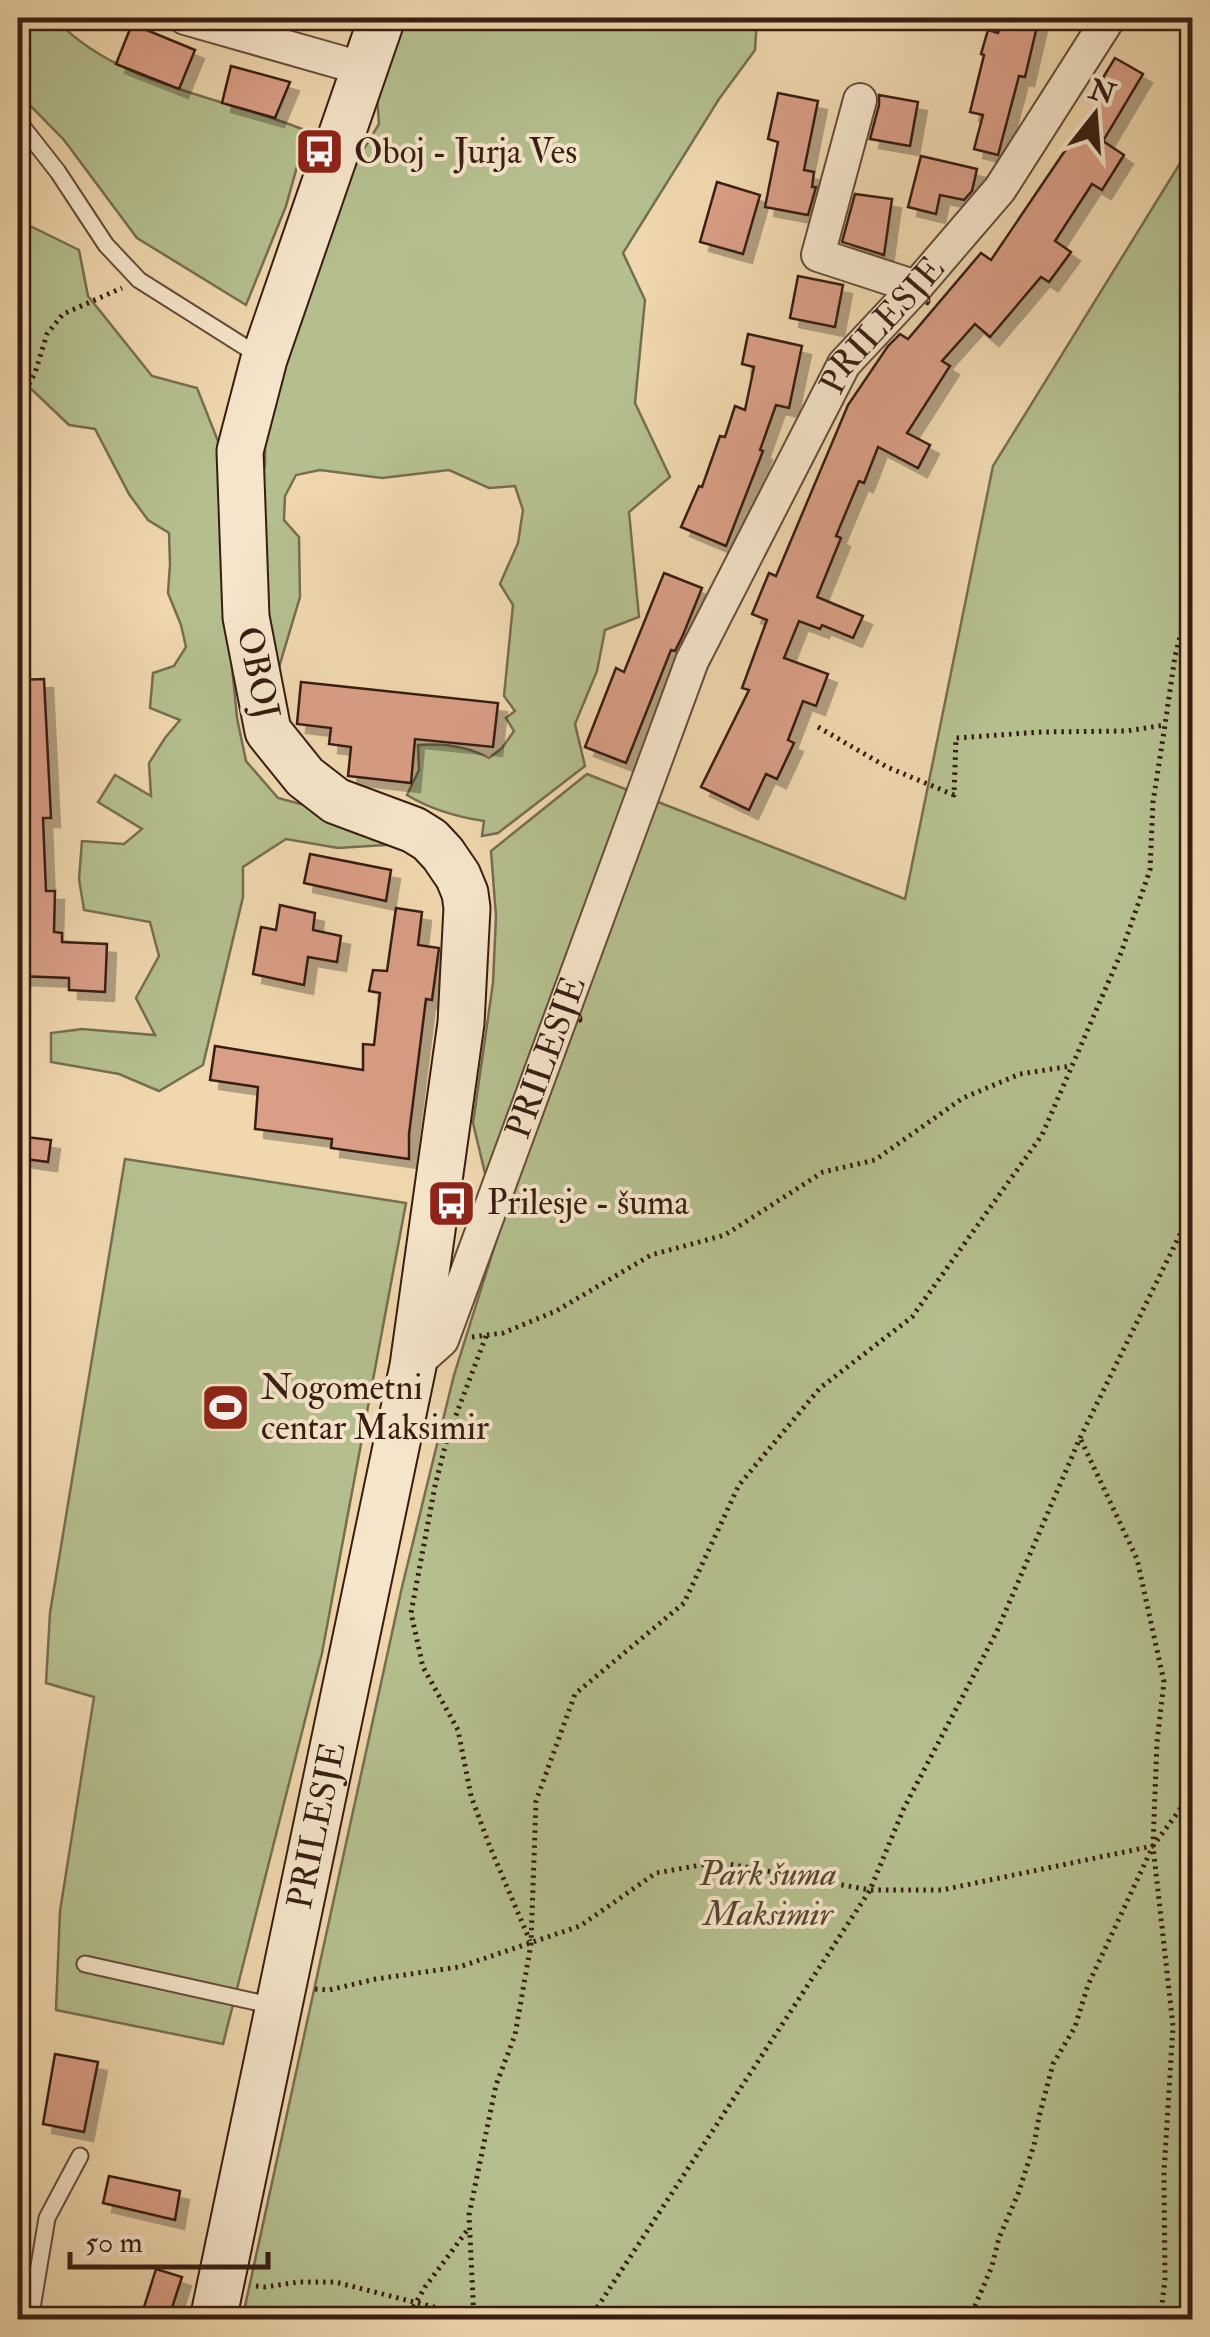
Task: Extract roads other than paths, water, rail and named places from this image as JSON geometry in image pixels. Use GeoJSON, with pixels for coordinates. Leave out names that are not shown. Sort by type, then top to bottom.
{"type":"FeatureCollection","features":[{"type":"Feature","properties":{"kind":"street"},"geometry":{"type":"LineString","coordinates":[[185,18],[364,69]]}},
{"type":"Feature","properties":{"kind":"street","name":"OBOJ"},"geometry":{"type":"LineString","coordinates":[[382,18],[264,359],[240,451],[246,617],[268,731],[305,777],[336,800],[430,840],[458,876],[467,908],[461,1023],[413,1366]]}},
{"type":"Feature","properties":{"kind":"street","name":"PRILESJE"},"geometry":{"type":"LineString","coordinates":[[214,2320],[289,1997],[413,1366],[442,1340],[692,661],[844,364],[1000,189],[1109,18]]}},
{"type":"Feature","properties":{"kind":"street"},"geometry":{"type":"LineString","coordinates":[[860,100],[818,255],[916,287]]}},
{"type":"Feature","properties":{"kind":"lane"},"geometry":{"type":"LineString","coordinates":[[18,121],[58,172],[106,245],[139,280],[264,359]]}},
{"type":"Feature","properties":{"kind":"lane"},"geometry":{"type":"LineString","coordinates":[[85,1964],[289,1997]]}},
{"type":"Feature","properties":{"kind":"lane"},"geometry":{"type":"LineString","coordinates":[[30,2320],[46,2218],[80,2156]]}},
{"type":"Feature","properties":{"kind":"place","name":"Oboj - Jurja Ves"},"geometry":{"type":"Point","coordinates":[319,152]}},
{"type":"Feature","properties":{"kind":"place","name":"Prilesje - šuma"},"geometry":{"type":"Point","coordinates":[452,1203]}},
{"type":"Feature","properties":{"kind":"place","name":"Nogometni centar Maksimir"},"geometry":{"type":"Point","coordinates":[226,1408]}},
{"type":"Feature","properties":{"kind":"park label","name":"Park šuma Maksimir"},"geometry":{"type":"Point","coordinates":[768,1894]}}]}
